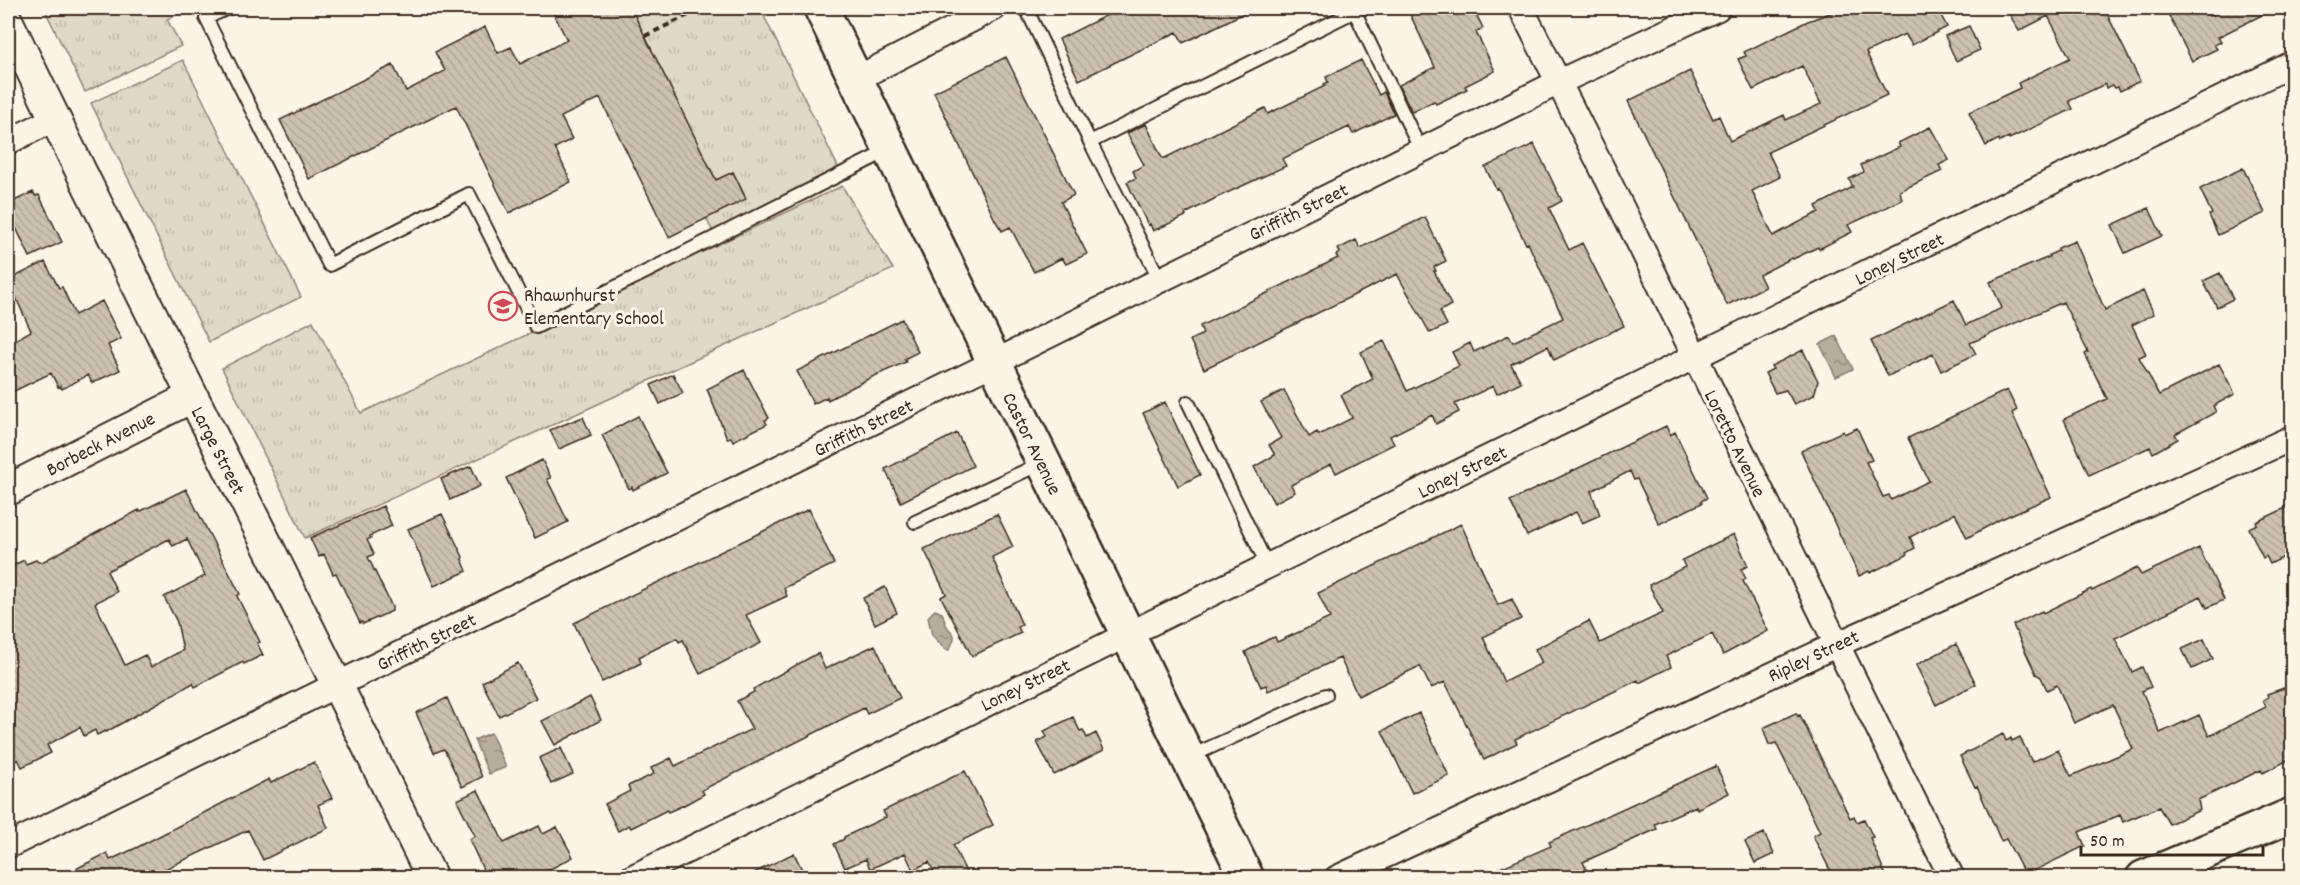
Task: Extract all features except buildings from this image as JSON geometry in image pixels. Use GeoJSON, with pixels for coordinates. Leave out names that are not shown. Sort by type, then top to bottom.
{"type":"FeatureCollection","features":[{"type":"Feature","properties":{"kind":"main road","name":"Castor Avenue"},"geometry":{"type":"LineString","coordinates":[[821,8],[1247,878]]}},
{"type":"Feature","properties":{"kind":"main road"},"geometry":{"type":"LineString","coordinates":[[2143,878],[2292,815]]}},
{"type":"Feature","properties":{"kind":"street"},"geometry":{"type":"LineString","coordinates":[[856,79],[994,8]]}},
{"type":"Feature","properties":{"kind":"street","name":"Loretto Avenue"},"geometry":{"type":"LineString","coordinates":[[1521,8],[1952,878]]}},
{"type":"Feature","properties":{"kind":"street","name":"Griffith Street"},"geometry":{"type":"LineString","coordinates":[[8,846],[1557,83],[1718,8]]}},
{"type":"Feature","properties":{"kind":"street","name":"Large Street"},"geometry":{"type":"LineString","coordinates":[[8,22],[192,397],[338,684],[432,878]]}},
{"type":"Feature","properties":{"kind":"street","name":"Loney Street"},"geometry":{"type":"LineString","coordinates":[[631,878],[2292,64]]}},
{"type":"Feature","properties":{"kind":"street"},"geometry":{"type":"LineString","coordinates":[[8,142],[54,119]]}},
{"type":"Feature","properties":{"kind":"street","name":"Borbeck Avenue"},"geometry":{"type":"LineString","coordinates":[[8,489],[192,397]]}},
{"type":"Feature","properties":{"kind":"street","name":"Ripley Street"},"geometry":{"type":"LineString","coordinates":[[1337,878],[1836,645],[2292,438]]}},
{"type":"Feature","properties":{"kind":"lane"},"geometry":{"type":"LineString","coordinates":[[228,8],[206,18],[329,265],[469,194],[536,327],[890,149]]}},
{"type":"Feature","properties":{"kind":"lane"},"geometry":{"type":"LineString","coordinates":[[1026,8],[1090,142],[1160,280]]}},
{"type":"Feature","properties":{"kind":"lane"},"geometry":{"type":"LineString","coordinates":[[1090,142],[1354,9],[1421,151]]}},
{"type":"Feature","properties":{"kind":"lane"},"geometry":{"type":"LineString","coordinates":[[1188,402],[1267,565]]}},
{"type":"Feature","properties":{"kind":"lane"},"geometry":{"type":"LineString","coordinates":[[915,522],[1043,462]]}},
{"type":"Feature","properties":{"kind":"lane"},"geometry":{"type":"LineString","coordinates":[[1187,757],[1326,695]]}},
{"type":"Feature","properties":{"kind":"path"},"geometry":{"type":"LineString","coordinates":[[645,36],[703,8]]}},
{"type":"Feature","properties":{"kind":"green space"},"geometry":{"type":"Polygon","coordinates":[[[44,8],[189,8],[167,19],[181,46],[85,92],[44,8]]]}},
{"type":"Feature","properties":{"kind":"green space"},"geometry":{"type":"Polygon","coordinates":[[[631,8],[760,8],[839,169],[713,232],[706,218],[746,198],[733,172],[716,180],[631,8]]]}},
{"type":"Feature","properties":{"kind":"green space"},"geometry":{"type":"Polygon","coordinates":[[[183,60],[301,297],[209,342],[91,103],[183,60]]]}},
{"type":"Feature","properties":{"kind":"green space"},"geometry":{"type":"Polygon","coordinates":[[[842,186],[893,269],[305,538],[222,368],[313,321],[361,413],[842,186]]]}},
{"type":"Feature","properties":{"kind":"water"},"geometry":{"type":"Polygon","coordinates":[[[1836,336],[1853,369],[1836,377],[1820,344],[1836,336]]]}},
{"type":"Feature","properties":{"kind":"water"},"geometry":{"type":"Polygon","coordinates":[[[935,610],[942,613],[947,627],[954,636],[949,650],[945,649],[932,635],[928,617],[935,610]]]}},
{"type":"Feature","properties":{"kind":"water"},"geometry":{"type":"Polygon","coordinates":[[[491,733],[506,767],[489,774],[474,740],[491,733]]]}},
{"type":"Feature","properties":{"kind":"place","name":"Rhawnhurst Elementary School"},"geometry":{"type":"Point","coordinates":[503,306]}}]}
